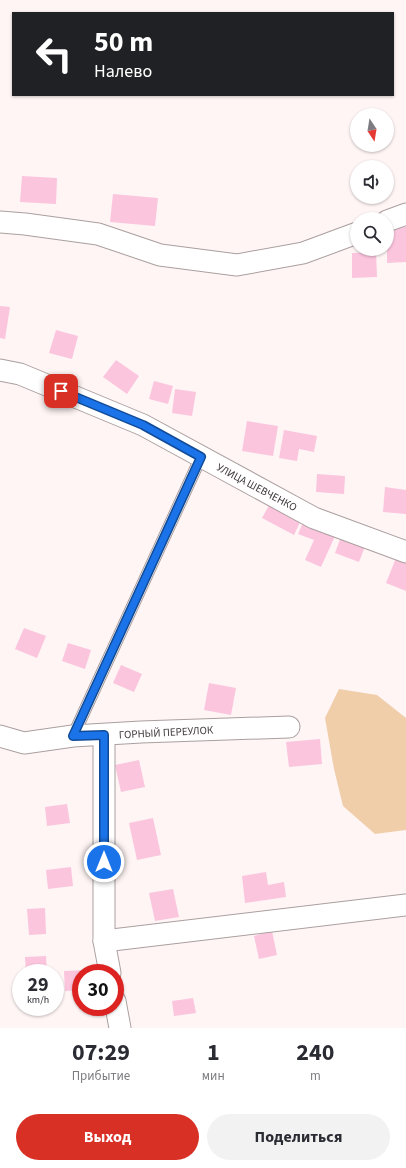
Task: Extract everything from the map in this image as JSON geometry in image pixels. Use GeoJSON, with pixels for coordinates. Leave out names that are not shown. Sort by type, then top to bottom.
{"type":"FeatureCollection","features":[{"type":"Feature","properties":{"kind":"street"},"geometry":{"type":"LineString","coordinates":[[394,218],[406,214]]}},
{"type":"Feature","properties":{"kind":"street"},"geometry":{"type":"LineString","coordinates":[[0,222],[98,234],[160,255],[237,265],[304,253],[350,236]]}},
{"type":"Feature","properties":{"kind":"street","name":"УЛИЦА ШЕВЧЕНКО"},"geometry":{"type":"LineString","coordinates":[[0,370],[20,374],[143,425],[314,518],[406,552]]}},
{"type":"Feature","properties":{"kind":"street","name":"ГОРНЫЙ ПЕРЕУЛОК"},"geometry":{"type":"LineString","coordinates":[[108,964],[104,941],[104,735],[140,732],[289,727]]}},
{"type":"Feature","properties":{"kind":"street"},"geometry":{"type":"LineString","coordinates":[[0,736],[24,743],[73,736],[104,735]]}},
{"type":"Feature","properties":{"kind":"street"},"geometry":{"type":"LineString","coordinates":[[104,941],[406,905]]}},
{"type":"Feature","properties":{"kind":"street"},"geometry":{"type":"LineString","coordinates":[[118,1016],[120,1028]]}},
{"type":"Feature","properties":{"kind":"lane"},"geometry":{"type":"LineString","coordinates":[[73,736],[201,457]]}},
{"type":"Feature","properties":{"kind":"shaded area"},"geometry":{"type":"Polygon","coordinates":[[[339,689],[377,695],[406,718],[406,830],[375,834],[343,806],[334,769],[325,718],[339,689]]]}},
{"type":"Feature","properties":{"kind":"building"},"geometry":{"type":"Polygon","coordinates":[[[22,176],[57,178],[56,204],[20,202],[22,176]]]}},
{"type":"Feature","properties":{"kind":"building"},"geometry":{"type":"Polygon","coordinates":[[[113,194],[158,198],[155,226],[110,222],[113,194]]]}},
{"type":"Feature","properties":{"kind":"building"},"geometry":{"type":"Polygon","coordinates":[[[394,227],[406,227],[406,262],[387,263],[387,256],[394,256],[394,227]]]}},
{"type":"Feature","properties":{"kind":"building"},"geometry":{"type":"Polygon","coordinates":[[[352,256],[376,256],[377,277],[352,278],[352,256]]]}},
{"type":"Feature","properties":{"kind":"building"},"geometry":{"type":"Polygon","coordinates":[[[0,306],[10,307],[5,339],[0,338],[0,306]]]}},
{"type":"Feature","properties":{"kind":"building"},"geometry":{"type":"Polygon","coordinates":[[[56,330],[78,336],[72,359],[49,353],[56,330]]]}},
{"type":"Feature","properties":{"kind":"building"},"geometry":{"type":"Polygon","coordinates":[[[116,360],[139,376],[127,394],[103,377],[116,360]]]}},
{"type":"Feature","properties":{"kind":"building"},"geometry":{"type":"Polygon","coordinates":[[[154,381],[173,386],[168,404],[149,399],[154,381]]]}},
{"type":"Feature","properties":{"kind":"building"},"geometry":{"type":"Polygon","coordinates":[[[175,389],[196,392],[192,416],[172,413],[175,389]]]}},
{"type":"Feature","properties":{"kind":"building"},"geometry":{"type":"Polygon","coordinates":[[[247,421],[278,426],[273,456],[242,451],[247,421]]]}},
{"type":"Feature","properties":{"kind":"building"},"geometry":{"type":"Polygon","coordinates":[[[284,430],[317,436],[314,452],[299,449],[297,461],[279,458],[284,430]]]}},
{"type":"Feature","properties":{"kind":"building"},"geometry":{"type":"Polygon","coordinates":[[[317,474],[345,476],[344,494],[316,492],[317,474]]]}},
{"type":"Feature","properties":{"kind":"building"},"geometry":{"type":"Polygon","coordinates":[[[385,487],[406,490],[406,514],[383,512],[385,487]]]}},
{"type":"Feature","properties":{"kind":"building"},"geometry":{"type":"Polygon","coordinates":[[[272,500],[303,516],[294,535],[262,518],[272,500]]]}},
{"type":"Feature","properties":{"kind":"building"},"geometry":{"type":"Polygon","coordinates":[[[304,520],[336,534],[321,567],[305,560],[314,540],[298,534],[304,520]]]}},
{"type":"Feature","properties":{"kind":"building"},"geometry":{"type":"Polygon","coordinates":[[[342,534],[366,544],[359,562],[335,553],[342,534]]]}},
{"type":"Feature","properties":{"kind":"building"},"geometry":{"type":"Polygon","coordinates":[[[398,553],[406,556],[406,591],[386,583],[398,553]]]}},
{"type":"Feature","properties":{"kind":"building"},"geometry":{"type":"Polygon","coordinates":[[[24,628],[46,636],[37,658],[15,649],[24,628]]]}},
{"type":"Feature","properties":{"kind":"building"},"geometry":{"type":"Polygon","coordinates":[[[68,643],[91,650],[85,669],[62,661],[68,643]]]}},
{"type":"Feature","properties":{"kind":"building"},"geometry":{"type":"Polygon","coordinates":[[[121,665],[142,674],[134,692],[113,683],[121,665]]]}},
{"type":"Feature","properties":{"kind":"building"},"geometry":{"type":"Polygon","coordinates":[[[209,683],[236,688],[231,715],[204,710],[209,683]]]}},
{"type":"Feature","properties":{"kind":"building"},"geometry":{"type":"Polygon","coordinates":[[[320,739],[322,764],[289,767],[286,742],[320,739]]]}},
{"type":"Feature","properties":{"kind":"building"},"geometry":{"type":"Polygon","coordinates":[[[139,760],[145,787],[121,792],[115,765],[139,760]]]}},
{"type":"Feature","properties":{"kind":"building"},"geometry":{"type":"Polygon","coordinates":[[[67,804],[70,823],[47,826],[45,807],[67,804]]]}},
{"type":"Feature","properties":{"kind":"building"},"geometry":{"type":"Polygon","coordinates":[[[153,818],[161,855],[137,860],[129,823],[153,818]]]}},
{"type":"Feature","properties":{"kind":"building"},"geometry":{"type":"Polygon","coordinates":[[[71,867],[73,886],[48,889],[46,870],[71,867]]]}},
{"type":"Feature","properties":{"kind":"building"},"geometry":{"type":"Polygon","coordinates":[[[266,872],[268,885],[284,882],[286,897],[245,903],[242,876],[266,872]]]}},
{"type":"Feature","properties":{"kind":"building"},"geometry":{"type":"Polygon","coordinates":[[[173,889],[179,917],[155,921],[149,893],[173,889]]]}},
{"type":"Feature","properties":{"kind":"building"},"geometry":{"type":"Polygon","coordinates":[[[45,908],[46,934],[29,935],[27,909],[45,908]]]}},
{"type":"Feature","properties":{"kind":"building"},"geometry":{"type":"Polygon","coordinates":[[[272,931],[277,955],[259,959],[254,936],[272,931]]]}},
{"type":"Feature","properties":{"kind":"building"},"geometry":{"type":"Polygon","coordinates":[[[46,956],[46,964],[25,964],[25,957],[46,956]]]}},
{"type":"Feature","properties":{"kind":"building"},"geometry":{"type":"Polygon","coordinates":[[[64,971],[72,971],[72,991],[65,991],[64,971]]]}},
{"type":"Feature","properties":{"kind":"building"},"geometry":{"type":"Polygon","coordinates":[[[193,998],[196,1013],[174,1016],[172,1001],[193,998]]]}},
{"type":"Feature","properties":{"kind":"route"},"geometry":{"type":"LineString","coordinates":[[61,391],[143,425],[201,457],[73,736],[104,735],[104,862]]}}]}
